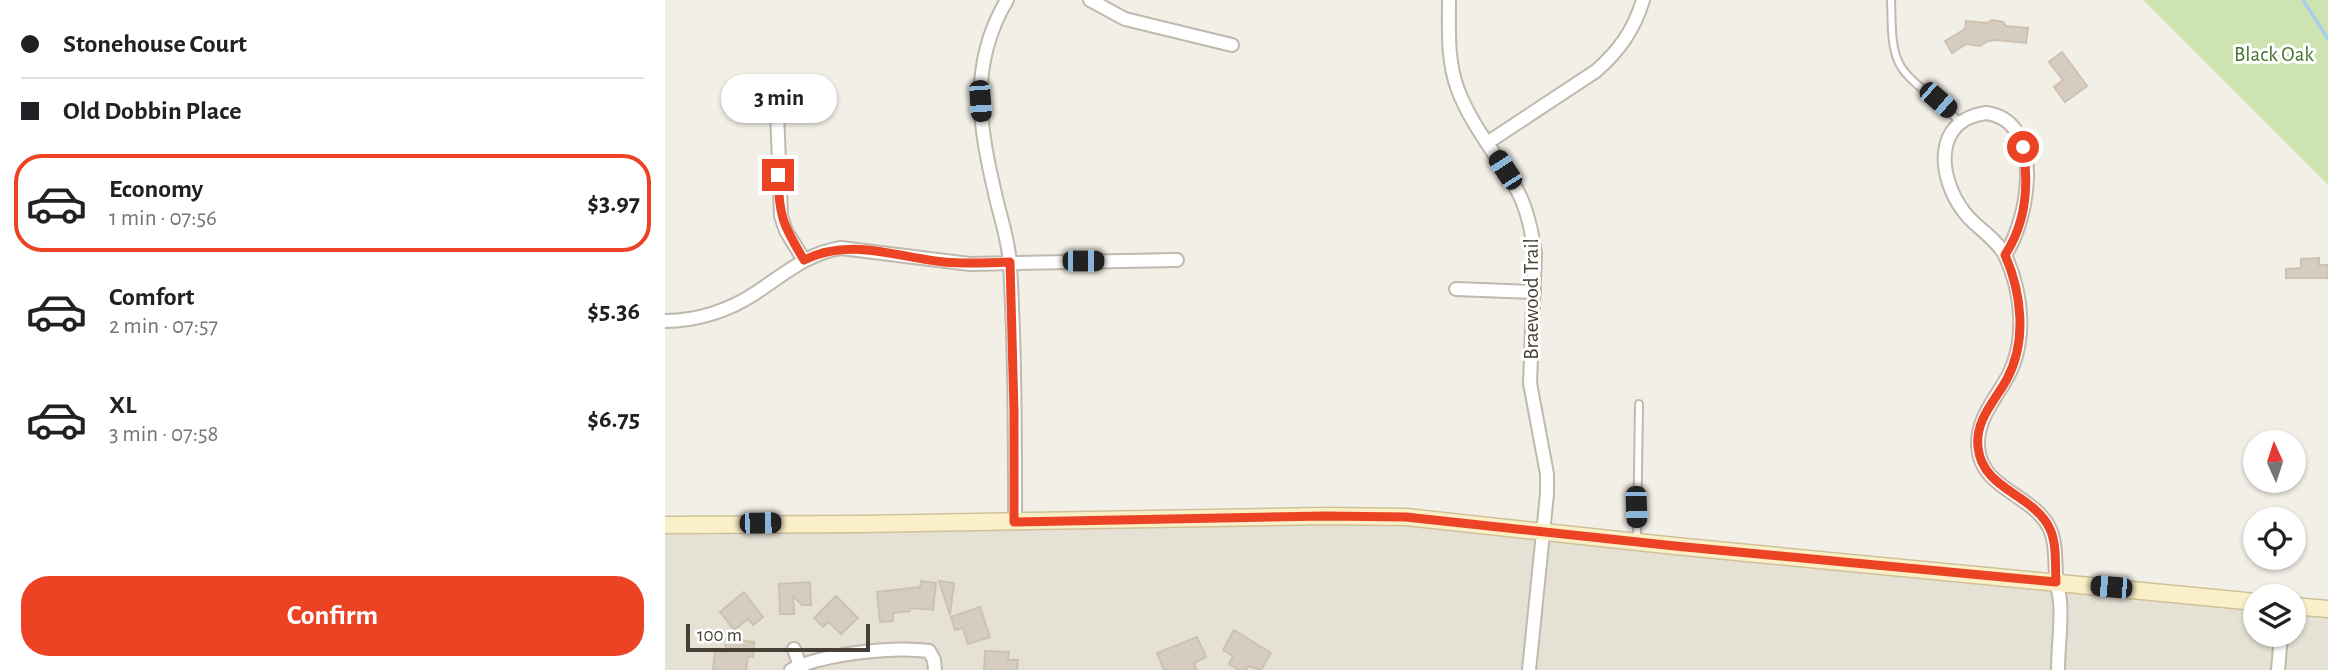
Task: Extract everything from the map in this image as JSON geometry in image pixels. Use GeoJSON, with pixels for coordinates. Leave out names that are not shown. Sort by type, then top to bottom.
{"type":"FeatureCollection","features":[{"type":"Feature","properties":{"kind":"street"},"geometry":{"type":"LineString","coordinates":[[1007,0],[997,16],[985,52],[980,101],[986,154],[1010,262],[1014,522]]}},
{"type":"Feature","properties":{"kind":"street"},"geometry":{"type":"LineString","coordinates":[[1090,0],[1125,19],[1232,45]]}},
{"type":"Feature","properties":{"kind":"street","name":"Braewood Trail"},"geometry":{"type":"LineString","coordinates":[[1449,0],[1449,54],[1453,76],[1468,113],[1518,193],[1534,245],[1530,383],[1546,474],[1544,531],[1529,670]]}},
{"type":"Feature","properties":{"kind":"street"},"geometry":{"type":"LineString","coordinates":[[1487,143],[1596,71],[1611,58],[1632,30],[1643,0]]}},
{"type":"Feature","properties":{"kind":"street"},"geometry":{"type":"LineString","coordinates":[[776,84],[781,216],[786,231],[804,260]]}},
{"type":"Feature","properties":{"kind":"street"},"geometry":{"type":"LineString","coordinates":[[2005,255],[2019,229],[2024,204],[2026,162],[2019,133],[2006,119],[1996,114],[1975,115],[1959,122],[1947,140],[1945,167],[1948,181],[1963,211],[1991,237],[2005,255],[2018,300],[2021,332],[2013,367],[1983,417],[1978,448],[1989,474],[2036,510],[2044,519],[2054,540],[2056,582],[2060,601],[2058,670]]}},
{"type":"Feature","properties":{"kind":"street"},"geometry":{"type":"LineString","coordinates":[[665,321],[694,318],[733,306],[804,260],[828,250],[841,248],[944,262],[1177,261]]}},
{"type":"Feature","properties":{"kind":"street"},"geometry":{"type":"LineString","coordinates":[[1456,289],[1534,292]]}},
{"type":"Feature","properties":{"kind":"street"},"geometry":{"type":"LineString","coordinates":[[665,525],[1406,517],[2243,601]]}},
{"type":"Feature","properties":{"kind":"street"},"geometry":{"type":"LineString","coordinates":[[2306,607],[2328,610]]}},
{"type":"Feature","properties":{"kind":"street"},"geometry":{"type":"LineString","coordinates":[[2278,670],[2280,647]]}},
{"type":"Feature","properties":{"kind":"street"},"geometry":{"type":"LineString","coordinates":[[793,649],[795,668],[841,655],[912,649],[929,652],[934,660],[935,670]]}},
{"type":"Feature","properties":{"kind":"lane"},"geometry":{"type":"LineString","coordinates":[[1891,0],[1894,47],[1900,65],[1951,111],[1959,122]]}},
{"type":"Feature","properties":{"kind":"lane"},"geometry":{"type":"LineString","coordinates":[[1637,541],[1639,404]]}},
{"type":"Feature","properties":{"kind":"shaded area"},"geometry":{"type":"Polygon","coordinates":[[[1325,516],[2243,597],[2243,647],[2306,647],[2306,603],[2328,605],[2328,670],[665,670],[665,525],[1325,516]]]}},
{"type":"Feature","properties":{"kind":"green space","name":"Black Oak"},"geometry":{"type":"Polygon","coordinates":[[[2143,0],[2328,0],[2328,185],[2143,0]]]}},
{"type":"Feature","properties":{"kind":"building"},"geometry":{"type":"Polygon","coordinates":[[[1992,20],[2003,22],[2006,26],[2028,28],[2026,43],[1988,41],[1980,46],[1966,44],[1952,53],[1945,41],[1965,29],[1966,21],[1987,23],[1992,20]]]}},
{"type":"Feature","properties":{"kind":"building"},"geometry":{"type":"Polygon","coordinates":[[[2062,52],[2087,86],[2065,102],[2054,87],[2063,80],[2049,62],[2062,52]]]}},
{"type":"Feature","properties":{"kind":"building"},"geometry":{"type":"Polygon","coordinates":[[[2319,258],[2319,265],[2328,265],[2328,278],[2286,278],[2286,269],[2301,268],[2301,259],[2319,258]]]}},
{"type":"Feature","properties":{"kind":"building"},"geometry":{"type":"Polygon","coordinates":[[[921,581],[936,583],[933,610],[910,608],[910,611],[893,613],[893,621],[880,622],[877,592],[920,587],[921,581]]]}},
{"type":"Feature","properties":{"kind":"building"},"geometry":{"type":"Polygon","coordinates":[[[939,581],[954,583],[950,615],[939,581]]]}},
{"type":"Feature","properties":{"kind":"building"},"geometry":{"type":"Polygon","coordinates":[[[810,582],[811,605],[802,605],[793,596],[794,614],[780,614],[779,584],[810,582]]]}},
{"type":"Feature","properties":{"kind":"building"},"geometry":{"type":"Polygon","coordinates":[[[744,592],[763,617],[753,625],[748,619],[734,630],[720,612],[744,592]]]}},
{"type":"Feature","properties":{"kind":"building"},"geometry":{"type":"Polygon","coordinates":[[[836,596],[858,618],[841,634],[829,622],[823,627],[814,618],[836,596]]]}},
{"type":"Feature","properties":{"kind":"building"},"geometry":{"type":"Polygon","coordinates":[[[980,607],[990,637],[968,644],[963,628],[955,630],[951,617],[980,607]]]}},
{"type":"Feature","properties":{"kind":"building"},"geometry":{"type":"Polygon","coordinates":[[[1234,630],[1271,653],[1261,670],[1248,666],[1246,670],[1239,670],[1229,664],[1233,656],[1223,650],[1234,630]]]}},
{"type":"Feature","properties":{"kind":"building"},"geometry":{"type":"Polygon","coordinates":[[[1197,637],[1206,657],[1194,663],[1197,670],[1164,670],[1157,653],[1197,637]]]}},
{"type":"Feature","properties":{"kind":"building"},"geometry":{"type":"Polygon","coordinates":[[[726,639],[754,642],[753,657],[748,656],[746,670],[713,670],[715,651],[726,652],[726,639]]]}},
{"type":"Feature","properties":{"kind":"building"},"geometry":{"type":"Polygon","coordinates":[[[985,651],[1009,652],[1008,660],[1018,660],[1017,670],[984,670],[985,651]]]}},
{"type":"Feature","properties":{"kind":"waterway"},"geometry":{"type":"LineString","coordinates":[[2303,0],[2328,39]]}},
{"type":"Feature","properties":{"kind":"route"},"geometry":{"type":"LineString","coordinates":[[778,175],[781,216],[786,231],[804,260],[828,250],[841,248],[944,262],[1010,262],[1014,522],[1406,517],[2056,582],[2054,540],[2044,519],[2036,510],[1998,484],[1989,474],[1978,448],[1983,417],[2013,367],[2021,332],[2018,300],[2005,255],[2019,229],[2024,204],[2026,162],[2023,147]]}}]}
